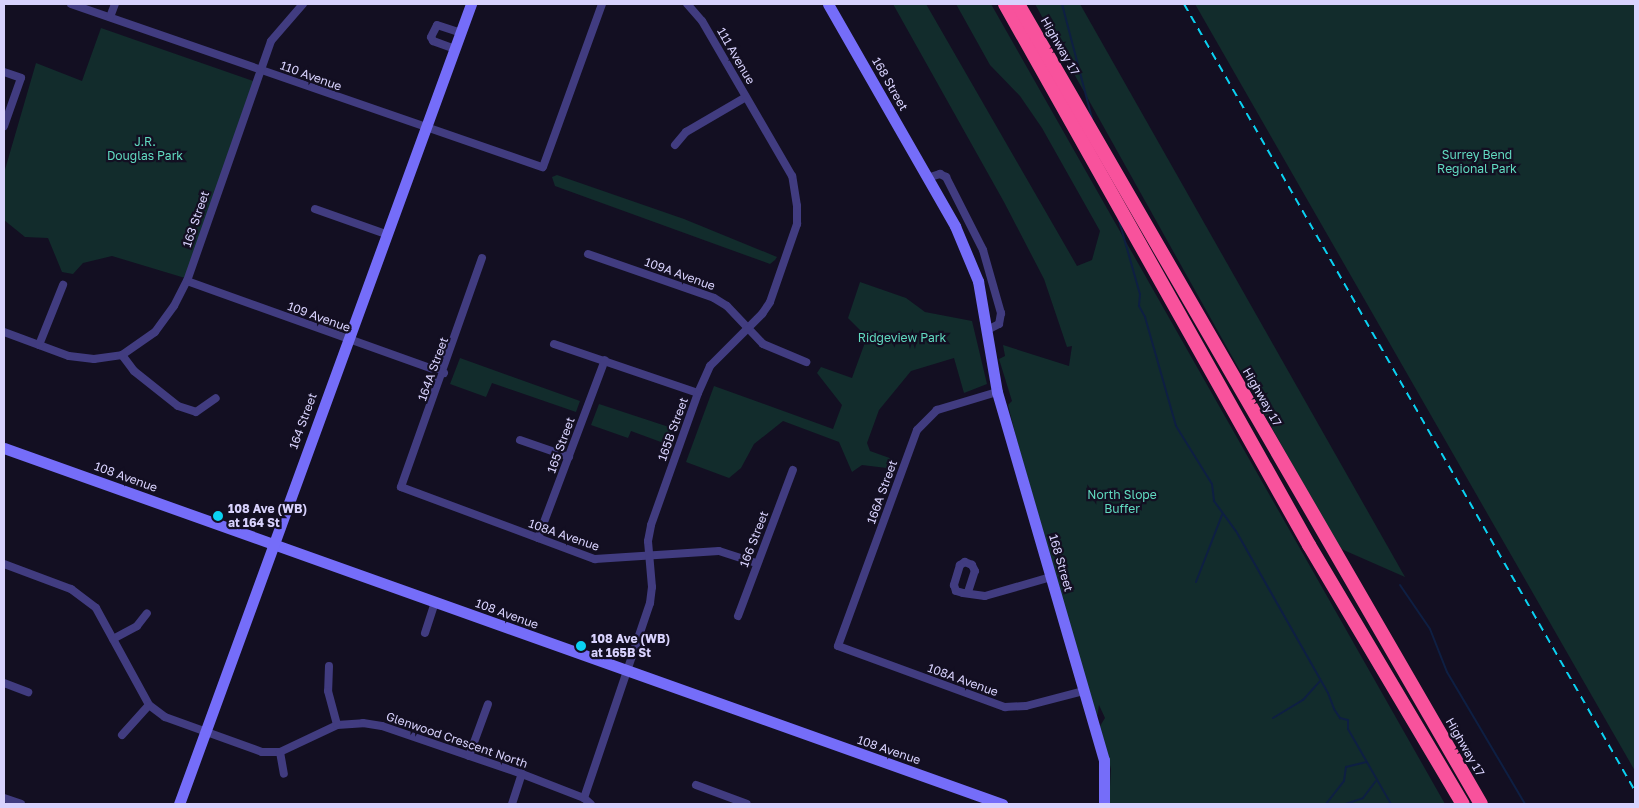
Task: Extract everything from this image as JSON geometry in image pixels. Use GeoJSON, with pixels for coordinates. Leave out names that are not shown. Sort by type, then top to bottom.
{"type":"FeatureCollection","features":[{"type":"Feature","properties":{"kind":"highway"},"geometry":{"type":"LineString","coordinates":[[1005,4],[1309,545],[1463,804]]}},
{"type":"Feature","properties":{"kind":"highway","name":"Highway 17"},"geometry":{"type":"LineString","coordinates":[[1018,4],[1325,538],[1481,804]]}},
{"type":"Feature","properties":{"kind":"street","name":"110 Avenue"},"geometry":{"type":"LineString","coordinates":[[71,4],[543,167],[602,4]]}},
{"type":"Feature","properties":{"kind":"street"},"geometry":{"type":"LineString","coordinates":[[110,17],[115,4]]}},
{"type":"Feature","properties":{"kind":"street","name":"163 Street"},"geometry":{"type":"LineString","coordinates":[[122,355],[155,332],[174,306],[187,281],[271,41],[303,4]]}},
{"type":"Feature","properties":{"kind":"street","name":"164 Street"},"geometry":{"type":"LineString","coordinates":[[178,804],[425,127],[472,4]]}},
{"type":"Feature","properties":{"kind":"street","name":"111 Avenue"},"geometry":{"type":"LineString","coordinates":[[687,4],[702,20],[746,97]]}},
{"type":"Feature","properties":{"kind":"street","name":"168 Street"},"geometry":{"type":"LineString","coordinates":[[828,4],[956,226],[978,281],[997,392],[1104,760],[1104,804]]}},
{"type":"Feature","properties":{"kind":"street"},"geometry":{"type":"LineString","coordinates":[[455,49],[433,41],[431,37],[437,25],[461,32]]}},
{"type":"Feature","properties":{"kind":"street"},"geometry":{"type":"LineString","coordinates":[[4,72],[21,78],[4,126]]}},
{"type":"Feature","properties":{"kind":"street"},"geometry":{"type":"LineString","coordinates":[[676,145],[686,132],[746,97]]}},
{"type":"Feature","properties":{"kind":"street","name":"165B Street"},"geometry":{"type":"LineString","coordinates":[[584,798],[650,603],[652,587],[648,556],[652,519],[698,393],[710,366],[746,330],[770,302],[793,240],[797,206],[792,176],[746,97]]}},
{"type":"Feature","properties":{"kind":"street"},"geometry":{"type":"LineString","coordinates":[[927,178],[940,174],[946,177],[983,250],[1002,317],[998,324],[987,330]]}},
{"type":"Feature","properties":{"kind":"street"},"geometry":{"type":"LineString","coordinates":[[315,209],[386,234]]}},
{"type":"Feature","properties":{"kind":"street","name":"109A Avenue"},"geometry":{"type":"LineString","coordinates":[[588,254],[714,298],[726,306],[746,330],[763,344],[806,362]]}},
{"type":"Feature","properties":{"kind":"street","name":"164A Street"},"geometry":{"type":"LineString","coordinates":[[401,487],[444,373],[482,258]]}},
{"type":"Feature","properties":{"kind":"street","name":"109 Avenue"},"geometry":{"type":"LineString","coordinates":[[187,281],[347,340],[444,373]]}},
{"type":"Feature","properties":{"kind":"street"},"geometry":{"type":"LineString","coordinates":[[39,345],[63,285]]}},
{"type":"Feature","properties":{"kind":"street"},"geometry":{"type":"LineString","coordinates":[[4,332],[69,356],[94,359],[122,355],[134,371],[178,406],[196,412],[216,398]]}},
{"type":"Feature","properties":{"kind":"street"},"geometry":{"type":"LineString","coordinates":[[554,344],[698,393]]}},
{"type":"Feature","properties":{"kind":"street","name":"165 Street"},"geometry":{"type":"LineString","coordinates":[[538,538],[605,360]]}},
{"type":"Feature","properties":{"kind":"street","name":"166A Street"},"geometry":{"type":"LineString","coordinates":[[838,646],[917,430],[937,410],[997,392]]}},
{"type":"Feature","properties":{"kind":"street"},"geometry":{"type":"LineString","coordinates":[[520,440],[568,457]]}},
{"type":"Feature","properties":{"kind":"street","name":"108 Avenue"},"geometry":{"type":"LineString","coordinates":[[4,448],[627,672],[1002,804]]}},
{"type":"Feature","properties":{"kind":"street","name":"166 Street"},"geometry":{"type":"LineString","coordinates":[[738,616],[756,563],[793,470]]}},
{"type":"Feature","properties":{"kind":"street","name":"108A Avenue"},"geometry":{"type":"LineString","coordinates":[[401,487],[538,538],[604,560],[719,551],[756,563]]}},
{"type":"Feature","properties":{"kind":"street"},"geometry":{"type":"LineString","coordinates":[[4,564],[71,589],[96,608],[149,705],[165,717],[262,752],[280,752],[284,774]]}},
{"type":"Feature","properties":{"kind":"street"},"geometry":{"type":"LineString","coordinates":[[968,592],[985,596],[1050,577]]}},
{"type":"Feature","properties":{"kind":"street"},"geometry":{"type":"LineString","coordinates":[[425,633],[435,603]]}},
{"type":"Feature","properties":{"kind":"street"},"geometry":{"type":"LineString","coordinates":[[113,639],[137,626],[147,614]]}},
{"type":"Feature","properties":{"kind":"street","name":"108A Avenue"},"geometry":{"type":"LineString","coordinates":[[838,646],[1005,707],[1026,706],[1083,691]]}},
{"type":"Feature","properties":{"kind":"street"},"geometry":{"type":"LineString","coordinates":[[329,666],[328,691],[337,726]]}},
{"type":"Feature","properties":{"kind":"street"},"geometry":{"type":"LineString","coordinates":[[4,683],[28,692]]}},
{"type":"Feature","properties":{"kind":"street"},"geometry":{"type":"LineString","coordinates":[[469,756],[488,704]]}},
{"type":"Feature","properties":{"kind":"street"},"geometry":{"type":"LineString","coordinates":[[122,735],[149,705]]}},
{"type":"Feature","properties":{"kind":"street","name":"Glenwood Crescent North"},"geometry":{"type":"LineString","coordinates":[[280,752],[337,726],[363,723],[382,726],[522,774],[584,798],[591,804]]}},
{"type":"Feature","properties":{"kind":"street"},"geometry":{"type":"LineString","coordinates":[[512,804],[522,774]]}},
{"type":"Feature","properties":{"kind":"street"},"geometry":{"type":"LineString","coordinates":[[696,785],[747,804]]}},
{"type":"Feature","properties":{"kind":"street"},"geometry":{"type":"LineString","coordinates":[[4,798],[21,804]]}},
{"type":"Feature","properties":{"kind":"green space","name":"North Slope Buffer"},"geometry":{"type":"Polygon","coordinates":[[[893,4],[926,4],[1077,266],[1092,260],[1100,231],[1042,128],[1020,96],[990,65],[956,4],[991,4],[1445,804],[1109,804],[1111,769],[1100,726],[1105,718],[1099,705],[1097,718],[1017,441],[1008,405],[1012,401],[999,359],[1005,356],[1003,345],[1069,366],[1072,346],[1067,347],[1044,279],[1004,202],[893,4]]]}},
{"type":"Feature","properties":{"kind":"green space"},"geometry":{"type":"Polygon","coordinates":[[[1035,4],[1080,4],[1405,577],[1339,548],[1035,4]]]}},
{"type":"Feature","properties":{"kind":"green space","name":"Surrey Bend Regional Park"},"geometry":{"type":"Polygon","coordinates":[[[1195,4],[1635,4],[1635,771],[1195,4]]]}},
{"type":"Feature","properties":{"kind":"green space","name":"J.R. Douglas Park"},"geometry":{"type":"Polygon","coordinates":[[[101,28],[256,82],[185,278],[112,256],[83,263],[73,274],[62,272],[48,238],[25,237],[4,220],[4,173],[36,63],[82,81],[101,28]]]}},
{"type":"Feature","properties":{"kind":"green space"},"geometry":{"type":"Polygon","coordinates":[[[557,175],[684,219],[777,257],[770,264],[555,186],[552,177],[557,175]]]}},
{"type":"Feature","properties":{"kind":"green space","name":"Ridgeview Park"},"geometry":{"type":"Polygon","coordinates":[[[860,282],[906,298],[925,312],[972,321],[987,384],[964,393],[954,358],[911,371],[879,410],[867,443],[870,451],[898,461],[895,469],[862,465],[852,472],[839,442],[783,421],[754,444],[741,468],[729,478],[686,462],[714,386],[833,429],[842,405],[817,373],[821,367],[852,378],[867,337],[848,318],[860,282]]]}},
{"type":"Feature","properties":{"kind":"green space"},"geometry":{"type":"Polygon","coordinates":[[[460,358],[580,401],[576,412],[492,383],[486,397],[450,384],[460,358]]]}},
{"type":"Feature","properties":{"kind":"green space"},"geometry":{"type":"Polygon","coordinates":[[[599,404],[675,429],[669,445],[631,431],[628,438],[591,425],[599,404]]]}},
{"type":"Feature","properties":{"kind":"waterway"},"geometry":{"type":"LineString","coordinates":[[1062,4],[1092,118]]}},
{"type":"Feature","properties":{"kind":"waterway"},"geometry":{"type":"LineString","coordinates":[[1118,217],[1140,294],[1139,306],[1145,317],[1176,426],[1212,484],[1214,501],[1236,531],[1328,693],[1334,709],[1340,718],[1348,720],[1348,729],[1391,804]]}},
{"type":"Feature","properties":{"kind":"waterway"},"geometry":{"type":"LineString","coordinates":[[1196,582],[1222,515]]}},
{"type":"Feature","properties":{"kind":"waterway"},"geometry":{"type":"LineString","coordinates":[[1400,585],[1430,629],[1447,672],[1525,804]]}},
{"type":"Feature","properties":{"kind":"waterway"},"geometry":{"type":"LineString","coordinates":[[1273,718],[1303,700],[1320,681]]}},
{"type":"Feature","properties":{"kind":"waterway"},"geometry":{"type":"LineString","coordinates":[[1326,804],[1344,781],[1346,767],[1366,762]]}},
{"type":"Feature","properties":{"kind":"waterway"},"geometry":{"type":"LineString","coordinates":[[1346,804],[1363,798],[1376,781]]}},
{"type":"Feature","properties":{"kind":"railway"},"geometry":{"type":"LineString","coordinates":[[1184,4],[1635,791]]}},
{"type":"Feature","properties":{"kind":"place","name":"108 Ave (WB) at 164 St"},"geometry":{"type":"Point","coordinates":[218,516]}},
{"type":"Feature","properties":{"kind":"place","name":"108 Ave (WB) at 165B St"},"geometry":{"type":"Point","coordinates":[581,646]}}]}
